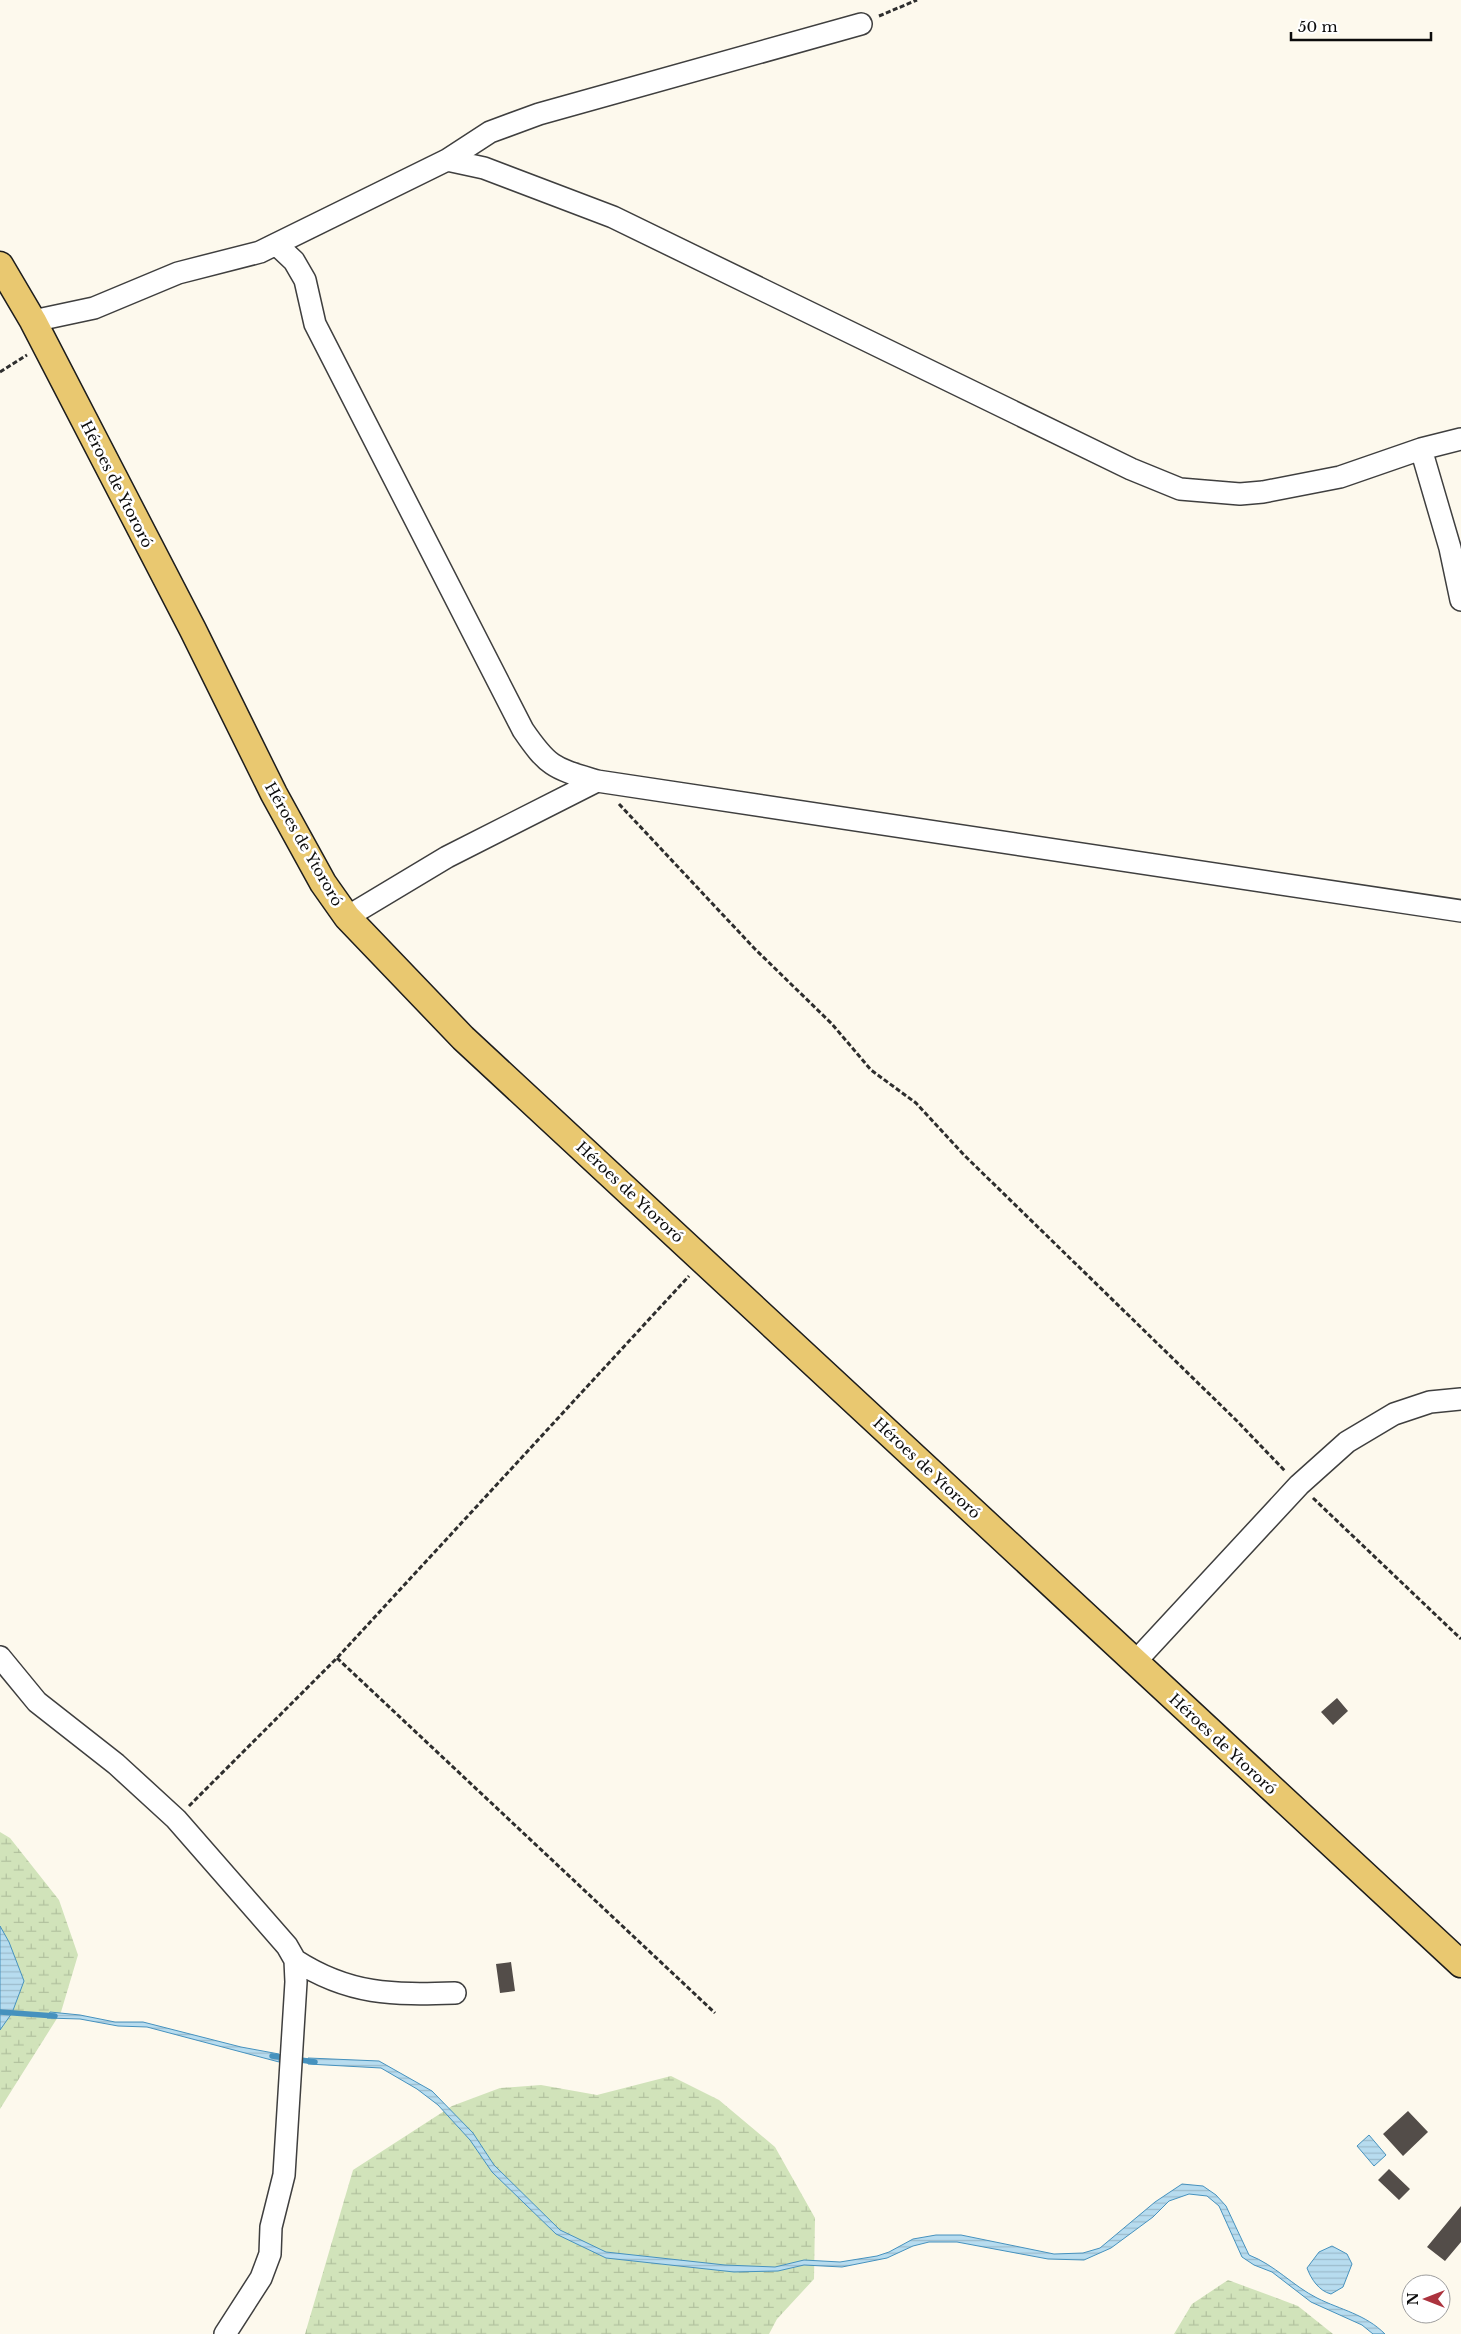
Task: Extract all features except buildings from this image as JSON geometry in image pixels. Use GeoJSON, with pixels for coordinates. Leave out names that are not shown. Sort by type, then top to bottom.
{"type":"FeatureCollection","features":[{"type":"Feature","properties":{"kind":"main road","name":"Héroes de Ytororó"},"geometry":{"type":"LineString","coordinates":[[3,275],[33,321],[193,630],[274,794],[323,883],[347,916],[463,1038],[1461,1964]]}},
{"type":"Feature","properties":{"kind":"street"},"geometry":{"type":"LineString","coordinates":[[33,321],[94,308],[178,273],[241,258],[277,245],[448,160],[490,132],[539,114],[861,24]]}},
{"type":"Feature","properties":{"kind":"street"},"geometry":{"type":"LineString","coordinates":[[448,160],[484,168],[613,218],[1131,469],[1180,489],[1240,494],[1263,492],[1340,477],[1421,449],[1461,439]]}},
{"type":"Feature","properties":{"kind":"street"},"geometry":{"type":"LineString","coordinates":[[277,245],[294,261],[305,280],[315,324],[523,730],[540,755],[556,768],[597,782],[1461,911]]}},
{"type":"Feature","properties":{"kind":"street"},"geometry":{"type":"LineString","coordinates":[[1421,449],[1450,548],[1461,600]]}},
{"type":"Feature","properties":{"kind":"street"},"geometry":{"type":"LineString","coordinates":[[347,916],[448,857],[597,782]]}},
{"type":"Feature","properties":{"kind":"street"},"geometry":{"type":"LineString","coordinates":[[1135,1662],[1299,1485],[1347,1442],[1394,1414],[1430,1402],[1461,1399]]}},
{"type":"Feature","properties":{"kind":"street"},"geometry":{"type":"LineString","coordinates":[[0,1657],[37,1702],[116,1764],[176,1819],[288,1946],[295,1960],[296,1982],[284,2175],[271,2227],[267,2266],[225,2334]]}},
{"type":"Feature","properties":{"kind":"street"},"geometry":{"type":"LineString","coordinates":[[295,1960],[314,1973],[354,1988],[397,1994],[455,1993]]}},
{"type":"Feature","properties":{"kind":"path"},"geometry":{"type":"LineString","coordinates":[[861,24],[917,0]]}},
{"type":"Feature","properties":{"kind":"path"},"geometry":{"type":"LineString","coordinates":[[0,372],[45,345]]}},
{"type":"Feature","properties":{"kind":"path"},"geometry":{"type":"LineString","coordinates":[[597,782],[754,948],[832,1024],[871,1070],[916,1103],[964,1155],[1299,1485],[1461,1639]]}},
{"type":"Feature","properties":{"kind":"path"},"geometry":{"type":"LineString","coordinates":[[176,1819],[337,1658],[704,1260]]}},
{"type":"Feature","properties":{"kind":"path"},"geometry":{"type":"LineString","coordinates":[[337,1658],[714,2012]]}},
{"type":"Feature","properties":{"kind":"green space"},"geometry":{"type":"Polygon","coordinates":[[[0,1832],[10,1838],[59,1900],[78,1955],[61,2012],[0,2109],[0,1832]]]}},
{"type":"Feature","properties":{"kind":"green space"},"geometry":{"type":"Polygon","coordinates":[[[671,2076],[719,2100],[775,2147],[815,2218],[814,2279],[777,2319],[769,2334],[305,2334],[353,2170],[452,2106],[500,2088],[541,2085],[597,2095],[671,2076]]]}},
{"type":"Feature","properties":{"kind":"green space"},"geometry":{"type":"Polygon","coordinates":[[[1228,2280],[1298,2306],[1333,2334],[1174,2334],[1192,2304],[1228,2280]]]}},
{"type":"Feature","properties":{"kind":"water"},"geometry":{"type":"Polygon","coordinates":[[[0,1926],[9,1942],[24,1981],[12,2013],[0,2030],[0,1926]]]}},
{"type":"Feature","properties":{"kind":"water"},"geometry":{"type":"Polygon","coordinates":[[[50,2012],[80,2015],[115,2022],[143,2022],[241,2047],[279,2054],[279,2062],[147,2027],[118,2026],[80,2019],[47,2018],[50,2012]]]}},
{"type":"Feature","properties":{"kind":"water"},"geometry":{"type":"Polygon","coordinates":[[[308,2058],[379,2061],[432,2091],[473,2133],[494,2165],[560,2230],[606,2252],[725,2265],[775,2267],[804,2260],[840,2262],[877,2256],[889,2252],[913,2239],[936,2235],[961,2235],[1054,2254],[1083,2253],[1100,2248],[1155,2202],[1182,2184],[1203,2186],[1216,2195],[1226,2206],[1249,2255],[1267,2264],[1308,2293],[1361,2317],[1385,2334],[1373,2334],[1362,2325],[1311,2302],[1272,2272],[1254,2265],[1242,2257],[1219,2206],[1207,2196],[1189,2194],[1169,2201],[1153,2217],[1111,2248],[1084,2260],[1048,2259],[957,2242],[929,2242],[913,2246],[887,2258],[842,2267],[804,2265],[778,2271],[734,2272],[606,2258],[556,2234],[492,2172],[470,2140],[438,2105],[417,2089],[381,2068],[308,2064],[308,2058]]]}},
{"type":"Feature","properties":{"kind":"water"},"geometry":{"type":"Polygon","coordinates":[[[1369,2135],[1386,2155],[1374,2166],[1357,2146],[1369,2135]]]}},
{"type":"Feature","properties":{"kind":"water"},"geometry":{"type":"Polygon","coordinates":[[[1332,2246],[1347,2254],[1352,2264],[1343,2287],[1331,2294],[1316,2284],[1307,2268],[1319,2252],[1332,2246]]]}},
{"type":"Feature","properties":{"kind":"waterway"},"geometry":{"type":"LineString","coordinates":[[0,2012],[55,2016]]}},
{"type":"Feature","properties":{"kind":"waterway"},"geometry":{"type":"LineString","coordinates":[[272,2056],[315,2062]]}}]}
